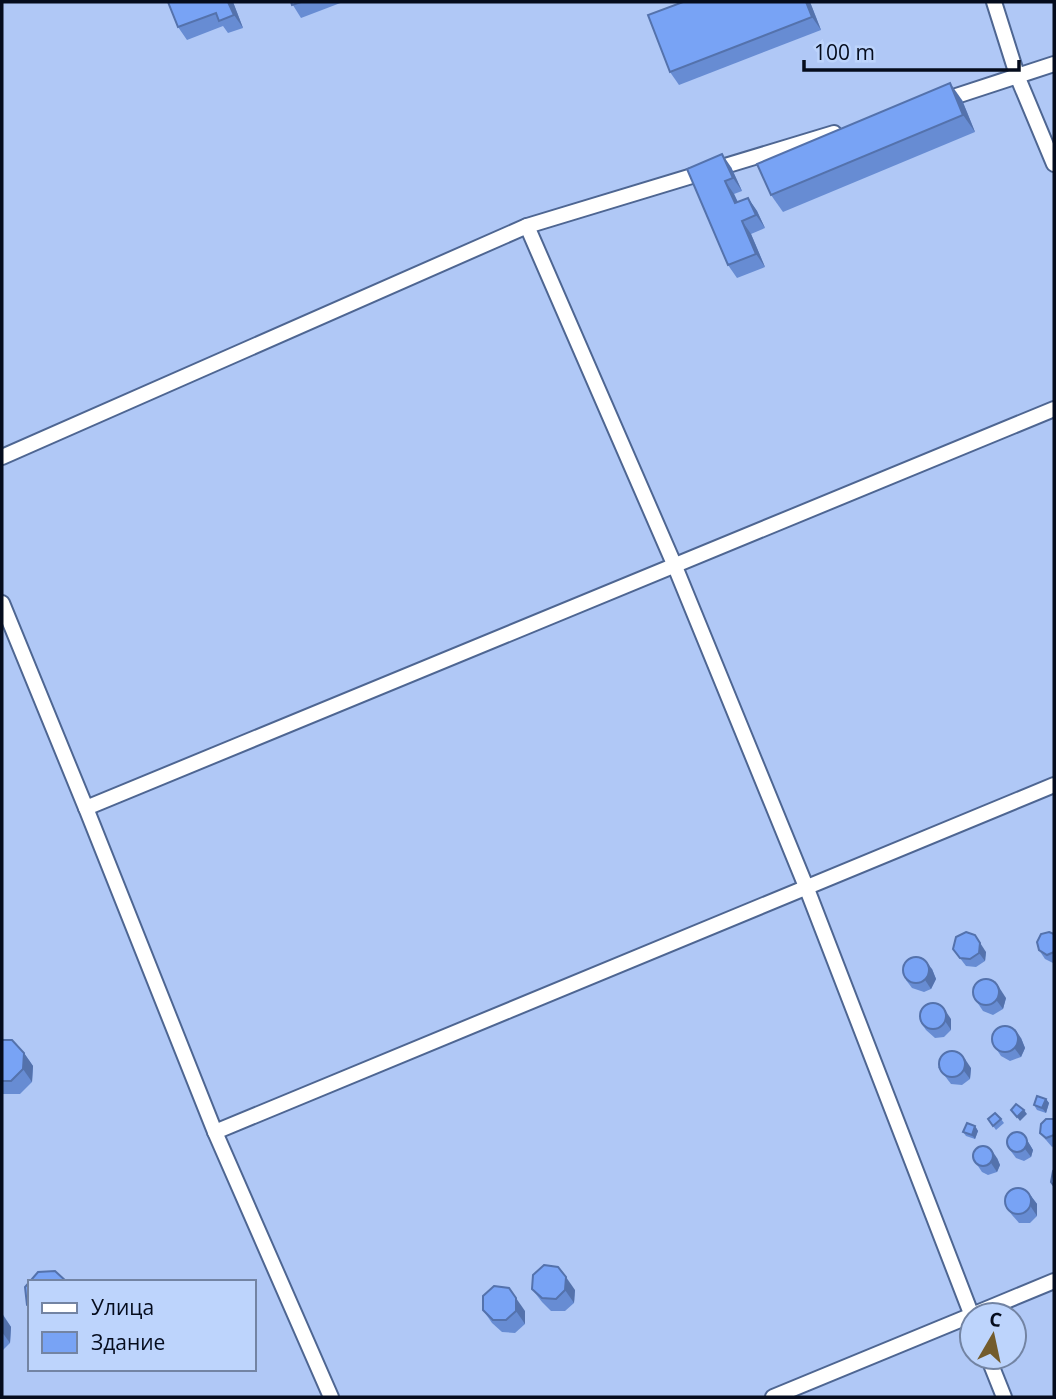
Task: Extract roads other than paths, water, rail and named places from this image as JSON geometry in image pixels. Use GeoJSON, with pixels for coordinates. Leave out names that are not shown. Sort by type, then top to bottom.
{"type":"FeatureCollection","features":[{"type":"Feature","properties":{"kind":"lane"},"geometry":{"type":"LineString","coordinates":[[994,2],[1018,78],[1054,164]]}},
{"type":"Feature","properties":{"kind":"lane"},"geometry":{"type":"LineString","coordinates":[[925,106],[1018,78],[1054,64]]}},
{"type":"Feature","properties":{"kind":"lane"},"geometry":{"type":"LineString","coordinates":[[2,457],[527,226],[845,130]]}},
{"type":"Feature","properties":{"kind":"lane"},"geometry":{"type":"LineString","coordinates":[[527,226],[674,564],[807,889],[967,1301]]}},
{"type":"Feature","properties":{"kind":"lane"},"geometry":{"type":"LineString","coordinates":[[86,808],[1054,408]]}},
{"type":"Feature","properties":{"kind":"lane"},"geometry":{"type":"LineString","coordinates":[[2,603],[215,1132],[331,1397]]}},
{"type":"Feature","properties":{"kind":"lane"},"geometry":{"type":"LineString","coordinates":[[215,1132],[1054,785]]}},
{"type":"Feature","properties":{"kind":"lane"},"geometry":{"type":"LineString","coordinates":[[1006,1301],[1054,1281]]}},
{"type":"Feature","properties":{"kind":"lane"},"geometry":{"type":"LineString","coordinates":[[773,1397],[958,1321]]}},
{"type":"Feature","properties":{"kind":"lane"},"geometry":{"type":"LineString","coordinates":[[994,1371],[1004,1397]]}}]}
